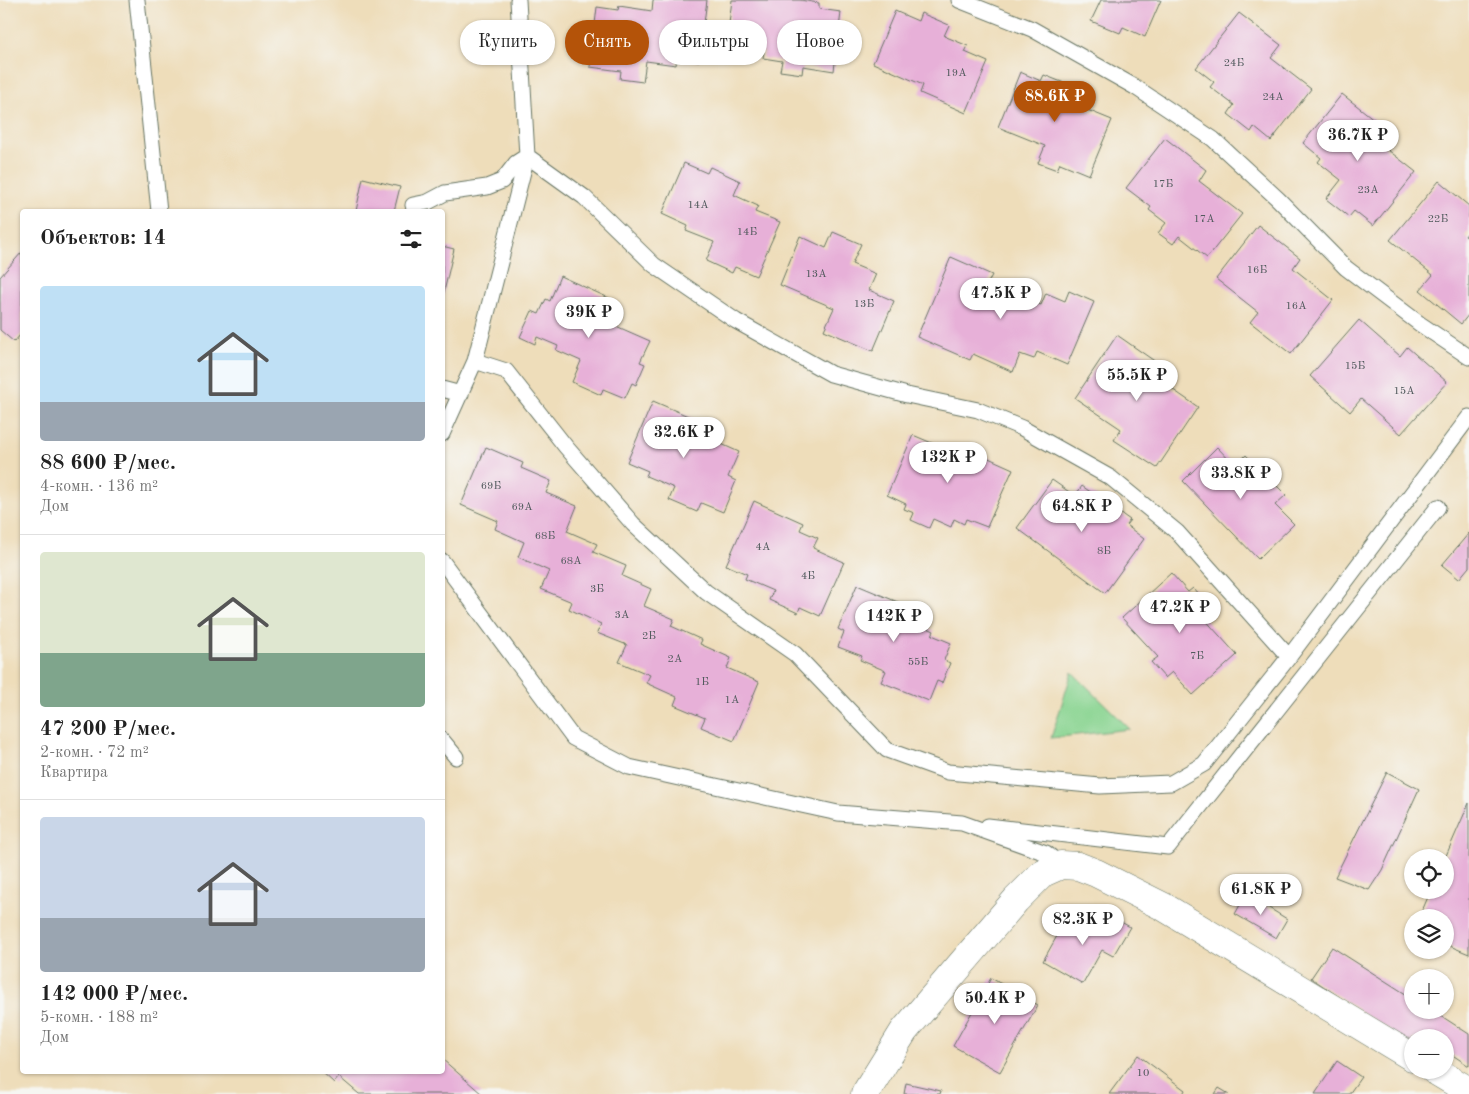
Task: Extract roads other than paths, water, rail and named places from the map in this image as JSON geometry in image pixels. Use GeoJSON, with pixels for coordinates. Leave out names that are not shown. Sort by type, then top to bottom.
{"type":"FeatureCollection","features":[{"type":"Feature","properties":{"kind":"street"},"geometry":{"type":"LineString","coordinates":[[865,1094],[910,1024],[1016,900],[1043,873],[1061,865],[1078,866],[1096,873],[1164,907],[1404,1052]]}},
{"type":"Feature","properties":{"kind":"street"},"geometry":{"type":"LineString","coordinates":[[1449,1079],[1469,1091]]}},
{"type":"Feature","properties":{"kind":"lane"},"geometry":{"type":"LineString","coordinates":[[137,0],[159,209]]}},
{"type":"Feature","properties":{"kind":"lane"},"geometry":{"type":"LineString","coordinates":[[445,428],[475,361],[526,156],[518,0]]}},
{"type":"Feature","properties":{"kind":"lane"},"geometry":{"type":"LineString","coordinates":[[959,0],[1032,29],[1135,86],[1213,138],[1278,199],[1346,268],[1420,324],[1469,357]]}},
{"type":"Feature","properties":{"kind":"lane"},"geometry":{"type":"LineString","coordinates":[[413,205],[428,202],[445,193],[487,187],[502,181],[516,163],[526,156]]}},
{"type":"Feature","properties":{"kind":"lane"},"geometry":{"type":"LineString","coordinates":[[526,156],[584,198],[654,265],[736,322],[831,374],[907,395],[978,410],[1022,428],[1111,478],[1177,532],[1290,656]]}},
{"type":"Feature","properties":{"kind":"lane"},"geometry":{"type":"LineString","coordinates":[[475,361],[506,371],[566,447],[633,524],[706,592],[795,654],[887,750],[948,772],[1100,786],[1171,783],[1204,764],[1290,656],[1469,416]]}},
{"type":"Feature","properties":{"kind":"lane"},"geometry":{"type":"LineString","coordinates":[[445,390],[461,394]]}},
{"type":"Feature","properties":{"kind":"lane"},"geometry":{"type":"LineString","coordinates":[[445,565],[573,738],[629,767],[838,813],[962,823],[1168,847],[1438,507]]}},
{"type":"Feature","properties":{"kind":"lane"},"geometry":{"type":"LineString","coordinates":[[445,744],[456,757]]}},
{"type":"Feature","properties":{"kind":"lane"},"geometry":{"type":"LineString","coordinates":[[962,823],[1046,853],[1061,865]]}}]}
